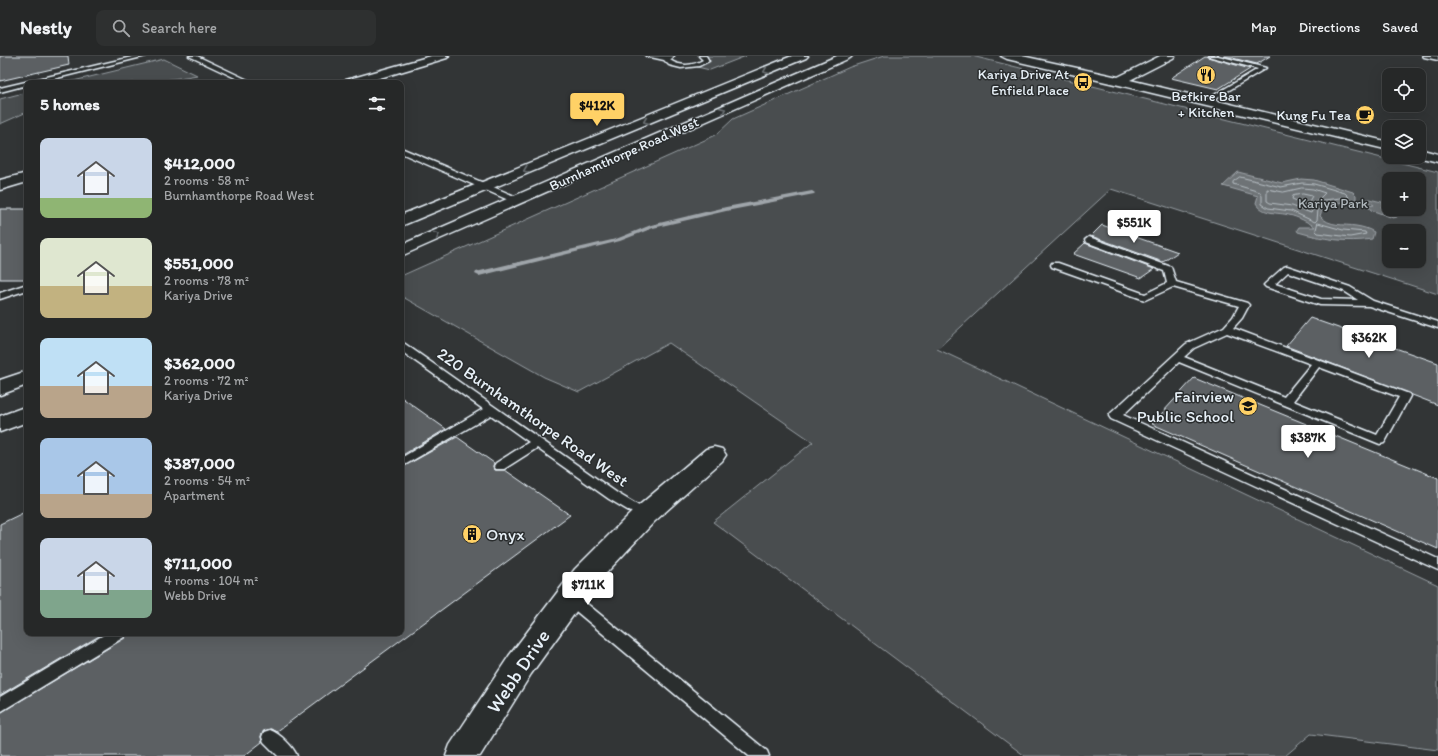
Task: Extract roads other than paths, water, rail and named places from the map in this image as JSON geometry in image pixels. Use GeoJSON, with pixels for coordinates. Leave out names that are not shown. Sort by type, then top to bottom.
{"type":"FeatureCollection","features":[{"type":"Feature","properties":{"kind":"main road"},"geometry":{"type":"LineString","coordinates":[[360,80],[443,56]]}},
{"type":"Feature","properties":{"kind":"main road","name":"Burnhamthorpe Road West"},"geometry":{"type":"LineString","coordinates":[[404,220],[802,56]]}},
{"type":"Feature","properties":{"kind":"main road","name":"Burnhamthorpe Road West"},"geometry":{"type":"LineString","coordinates":[[404,250],[846,56]]}},
{"type":"Feature","properties":{"kind":"main road"},"geometry":{"type":"LineString","coordinates":[[1007,56],[1119,81],[1382,144]]}},
{"type":"Feature","properties":{"kind":"main road"},"geometry":{"type":"LineString","coordinates":[[1119,81],[1169,56]]}},
{"type":"Feature","properties":{"kind":"main road"},"geometry":{"type":"LineString","coordinates":[[1426,155],[1438,158]]}},
{"type":"Feature","properties":{"kind":"main road"},"geometry":{"type":"LineString","coordinates":[[0,185],[24,178]]}},
{"type":"Feature","properties":{"kind":"main road"},"geometry":{"type":"LineString","coordinates":[[0,388],[24,378]]}},
{"type":"Feature","properties":{"kind":"main road"},"geometry":{"type":"LineString","coordinates":[[0,425],[24,414]]}},
{"type":"Feature","properties":{"kind":"main road","name":"Webb Drive"},"geometry":{"type":"LineString","coordinates":[[462,756],[520,665],[585,577],[645,516],[714,455]]}},
{"type":"Feature","properties":{"kind":"lane"},"geometry":{"type":"LineString","coordinates":[[41,80],[143,56]]}},
{"type":"Feature","properties":{"kind":"lane"},"geometry":{"type":"LineString","coordinates":[[192,56],[244,80]]}},
{"type":"Feature","properties":{"kind":"lane"},"geometry":{"type":"LineString","coordinates":[[649,56],[657,58],[669,57],[667,61],[675,65],[690,66],[702,64],[706,61],[706,59],[702,56]]}},
{"type":"Feature","properties":{"kind":"lane"},"geometry":{"type":"LineString","coordinates":[[1206,102],[1263,68],[1211,56]]}},
{"type":"Feature","properties":{"kind":"lane"},"geometry":{"type":"LineString","coordinates":[[1426,56],[1438,58]]}},
{"type":"Feature","properties":{"kind":"lane"},"geometry":{"type":"LineString","coordinates":[[0,90],[24,84]]}},
{"type":"Feature","properties":{"kind":"lane"},"geometry":{"type":"LineString","coordinates":[[404,151],[516,200]]}},
{"type":"Feature","properties":{"kind":"lane"},"geometry":{"type":"LineString","coordinates":[[1089,240],[1168,269],[1172,284]]}},
{"type":"Feature","properties":{"kind":"lane"},"geometry":{"type":"LineString","coordinates":[[1055,265],[1145,297],[1172,284],[1244,305],[1237,318],[1227,329],[1190,346],[1115,416],[1438,565]]}},
{"type":"Feature","properties":{"kind":"lane"},"geometry":{"type":"LineString","coordinates":[[1370,303],[1320,302],[1269,286],[1287,268],[1347,289],[1370,303],[1438,325]]}},
{"type":"Feature","properties":{"kind":"lane"},"geometry":{"type":"LineString","coordinates":[[0,296],[24,288]]}},
{"type":"Feature","properties":{"kind":"lane"},"geometry":{"type":"LineString","coordinates":[[1177,358],[1380,440],[1405,396],[1227,329]]}},
{"type":"Feature","properties":{"kind":"lane","name":"220 Burnhamthorpe Road West"},"geometry":{"type":"LineString","coordinates":[[404,351],[492,409],[613,496],[645,516]]}},
{"type":"Feature","properties":{"kind":"lane"},"geometry":{"type":"LineString","coordinates":[[1286,402],[1317,363]]}},
{"type":"Feature","properties":{"kind":"lane"},"geometry":{"type":"LineString","coordinates":[[404,462],[492,409]]}},
{"type":"Feature","properties":{"kind":"lane"},"geometry":{"type":"LineString","coordinates":[[500,466],[538,442]]}},
{"type":"Feature","properties":{"kind":"lane"},"geometry":{"type":"LineString","coordinates":[[570,598],[761,756]]}},
{"type":"Feature","properties":{"kind":"lane"},"geometry":{"type":"LineString","coordinates":[[0,705],[114,636]]}},
{"type":"Feature","properties":{"kind":"lane"},"geometry":{"type":"LineString","coordinates":[[270,737],[289,756]]}},
{"type":"Feature","properties":{"kind":"water"},"geometry":{"type":"Polygon","coordinates":[[[1238,172],[1282,183],[1301,179],[1314,180],[1353,192],[1356,195],[1356,201],[1327,204],[1323,207],[1320,216],[1328,222],[1366,228],[1374,232],[1372,239],[1353,241],[1335,240],[1298,232],[1297,230],[1299,227],[1315,227],[1296,217],[1263,210],[1256,203],[1258,196],[1223,186],[1238,172]]]}},
{"type":"Feature","properties":{"kind":"water"},"geometry":{"type":"Polygon","coordinates":[[[1369,199],[1382,202],[1382,214],[1371,210],[1368,206],[1374,205],[1366,200],[1369,199]]]}},
{"type":"Feature","properties":{"kind":"water"},"geometry":{"type":"Polygon","coordinates":[[[1388,216],[1397,217],[1393,218],[1388,216]]]}},
{"type":"Feature","properties":{"kind":"waterway"},"geometry":{"type":"LineString","coordinates":[[479,274],[618,240],[651,227],[726,209],[812,193]]}},
{"type":"Feature","properties":{"kind":"place","name":"Befkire Bar + Kitchen"},"geometry":{"type":"Point","coordinates":[1206,75]}},
{"type":"Feature","properties":{"kind":"place","name":"Kariya Drive At Enfield Place"},"geometry":{"type":"Point","coordinates":[1083,82]}},
{"type":"Feature","properties":{"kind":"place","name":"Kung Fu Tea"},"geometry":{"type":"Point","coordinates":[1365,115]}},
{"type":"Feature","properties":{"kind":"place","name":"Fairview Public School"},"geometry":{"type":"Point","coordinates":[1248,406]}},
{"type":"Feature","properties":{"kind":"place","name":"Onyx"},"geometry":{"type":"Point","coordinates":[472,534]}},
{"type":"Feature","properties":{"kind":"park label","name":"Kariya Park"},"geometry":{"type":"Point","coordinates":[1333,203]}}]}
